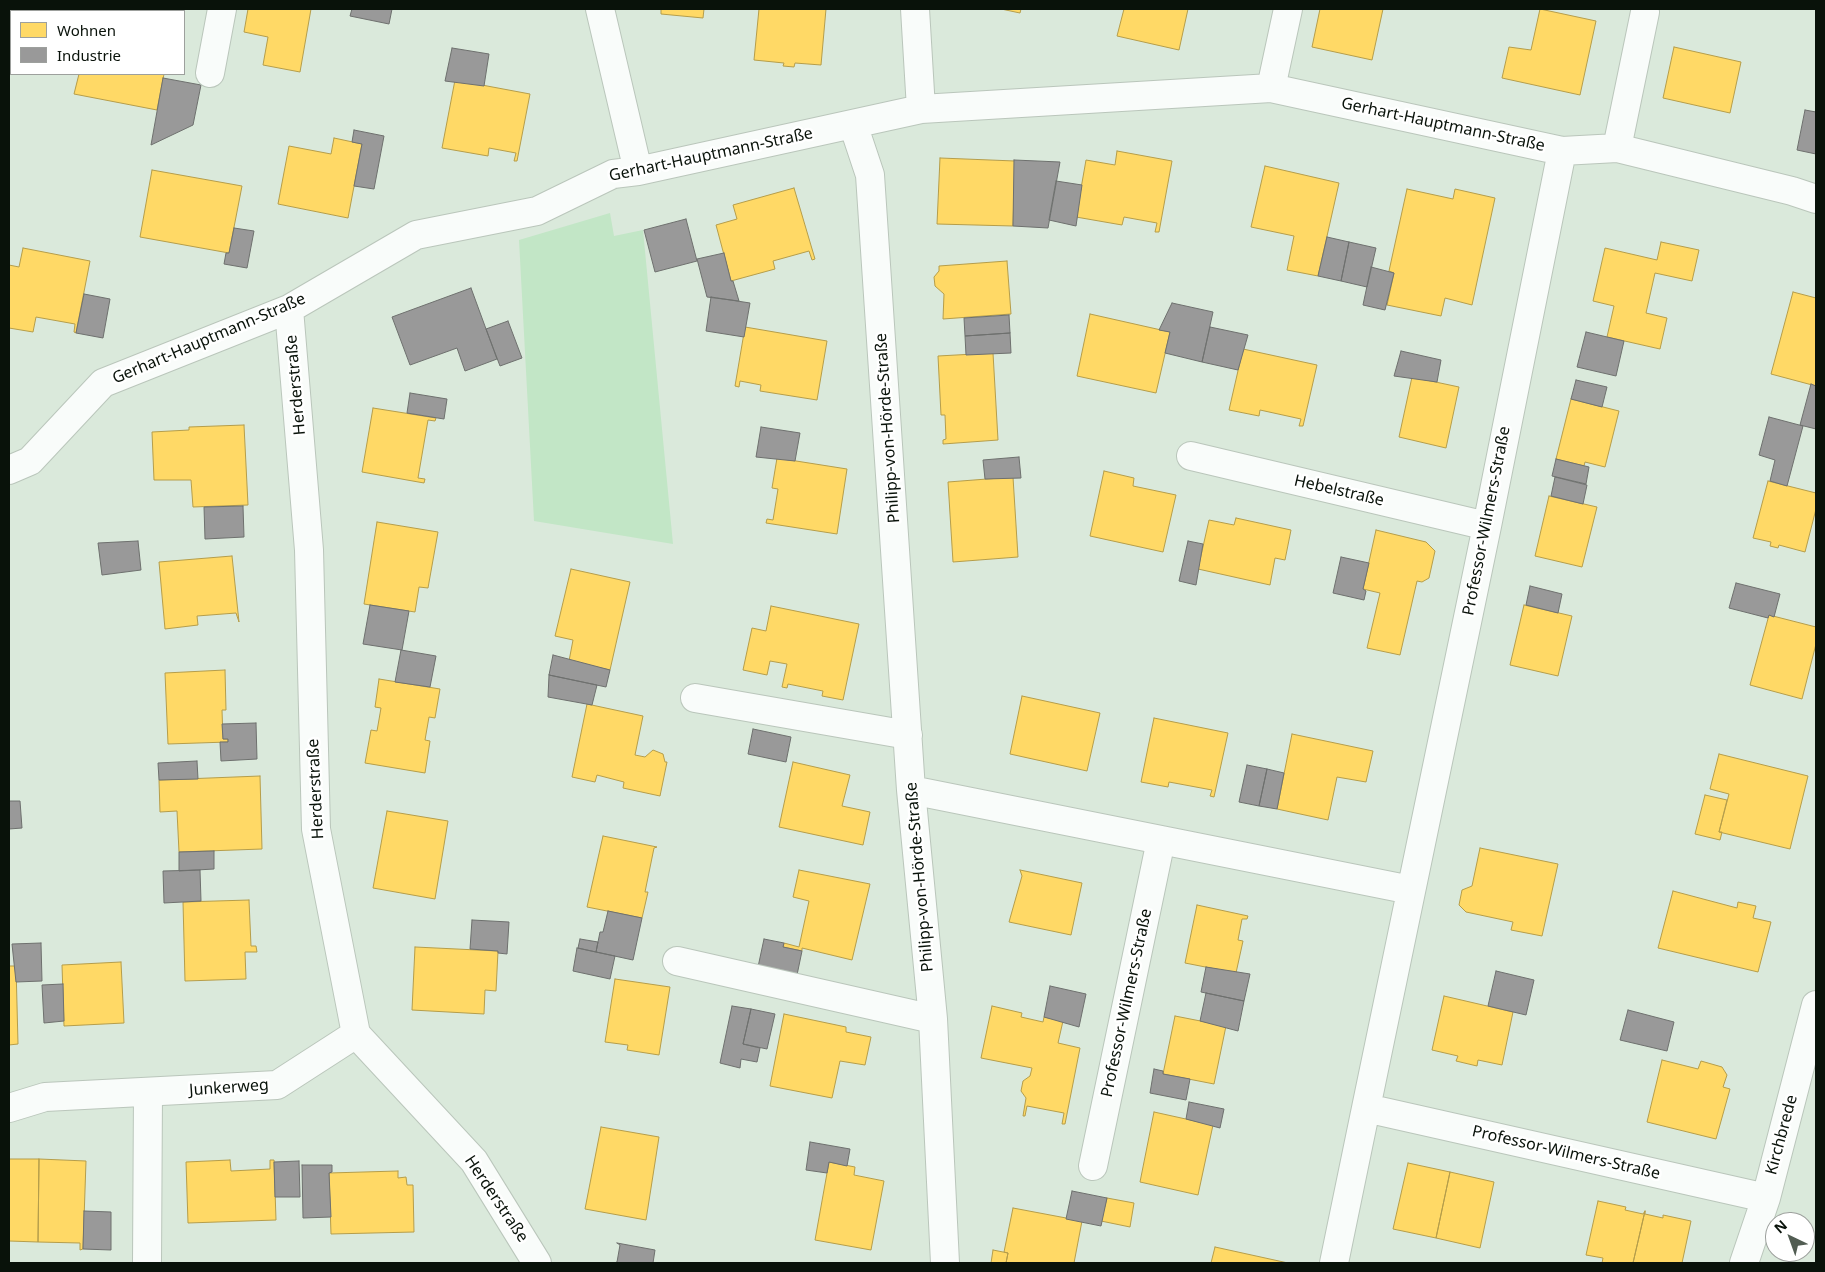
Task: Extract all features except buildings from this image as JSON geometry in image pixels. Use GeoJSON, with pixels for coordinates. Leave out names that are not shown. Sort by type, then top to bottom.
{"type":"FeatureCollection","features":[{"type":"Feature","properties":{"kind":"street"},"geometry":{"type":"LineString","coordinates":[[210,73],[222,9]]}},
{"type":"Feature","properties":{"kind":"street"},"geometry":{"type":"LineString","coordinates":[[600,9],[638,170]]}},
{"type":"Feature","properties":{"kind":"street"},"geometry":{"type":"LineString","coordinates":[[915,9],[921,109]]}},
{"type":"Feature","properties":{"kind":"street"},"geometry":{"type":"LineString","coordinates":[[1271,88],[1288,9]]}},
{"type":"Feature","properties":{"kind":"street"},"geometry":{"type":"LineString","coordinates":[[1617,148],[1645,12]]}},
{"type":"Feature","properties":{"kind":"street","name":"Gerhart-Hauptmann-Straße"},"geometry":{"type":"LineString","coordinates":[[9,470],[30,461],[103,383],[289,309],[416,235],[537,211],[613,174],[921,109],[1271,88],[1562,151],[1617,148],[1792,191],[1816,199]]}},
{"type":"Feature","properties":{"kind":"street","name":"Philipp-von-Hörde-Straße"},"geometry":{"type":"LineString","coordinates":[[853,124],[870,175],[911,790],[933,1019],[945,1263]]}},
{"type":"Feature","properties":{"kind":"street","name":"Professor-Wilmers-Straße"},"geometry":{"type":"LineString","coordinates":[[1334,1263],[1487,526],[1562,151]]}},
{"type":"Feature","properties":{"kind":"street","name":"Herderstraße"},"geometry":{"type":"LineString","coordinates":[[289,309],[309,550],[316,829],[356,1034],[474,1161],[537,1263]]}},
{"type":"Feature","properties":{"kind":"street","name":"Hebelstraße"},"geometry":{"type":"LineString","coordinates":[[1191,456],[1487,526]]}},
{"type":"Feature","properties":{"kind":"street"},"geometry":{"type":"LineString","coordinates":[[695,698],[908,735]]}},
{"type":"Feature","properties":{"kind":"street"},"geometry":{"type":"LineString","coordinates":[[911,790],[1411,890]]}},
{"type":"Feature","properties":{"kind":"street","name":"Professor-Wilmers-Straße"},"geometry":{"type":"LineString","coordinates":[[1093,1166],[1161,840]]}},
{"type":"Feature","properties":{"kind":"street"},"geometry":{"type":"LineString","coordinates":[[677,961],[933,1019]]}},
{"type":"Feature","properties":{"kind":"street","name":"Kirchbrede"},"geometry":{"type":"LineString","coordinates":[[1744,1263],[1766,1198],[1816,1005]]}},
{"type":"Feature","properties":{"kind":"street","name":"Junkerweg"},"geometry":{"type":"LineString","coordinates":[[9,1108],[45,1097],[278,1085],[356,1034]]}},
{"type":"Feature","properties":{"kind":"street"},"geometry":{"type":"LineString","coordinates":[[147,1263],[148,1093]]}},
{"type":"Feature","properties":{"kind":"street","name":"Professor-Wilmers-Straße"},"geometry":{"type":"LineString","coordinates":[[1366,1108],[1766,1198]]}},
{"type":"Feature","properties":{"kind":"green space"},"geometry":{"type":"Polygon","coordinates":[[[610,213],[614,236],[643,230],[673,544],[534,521],[519,240],[610,213]]]}}]}
